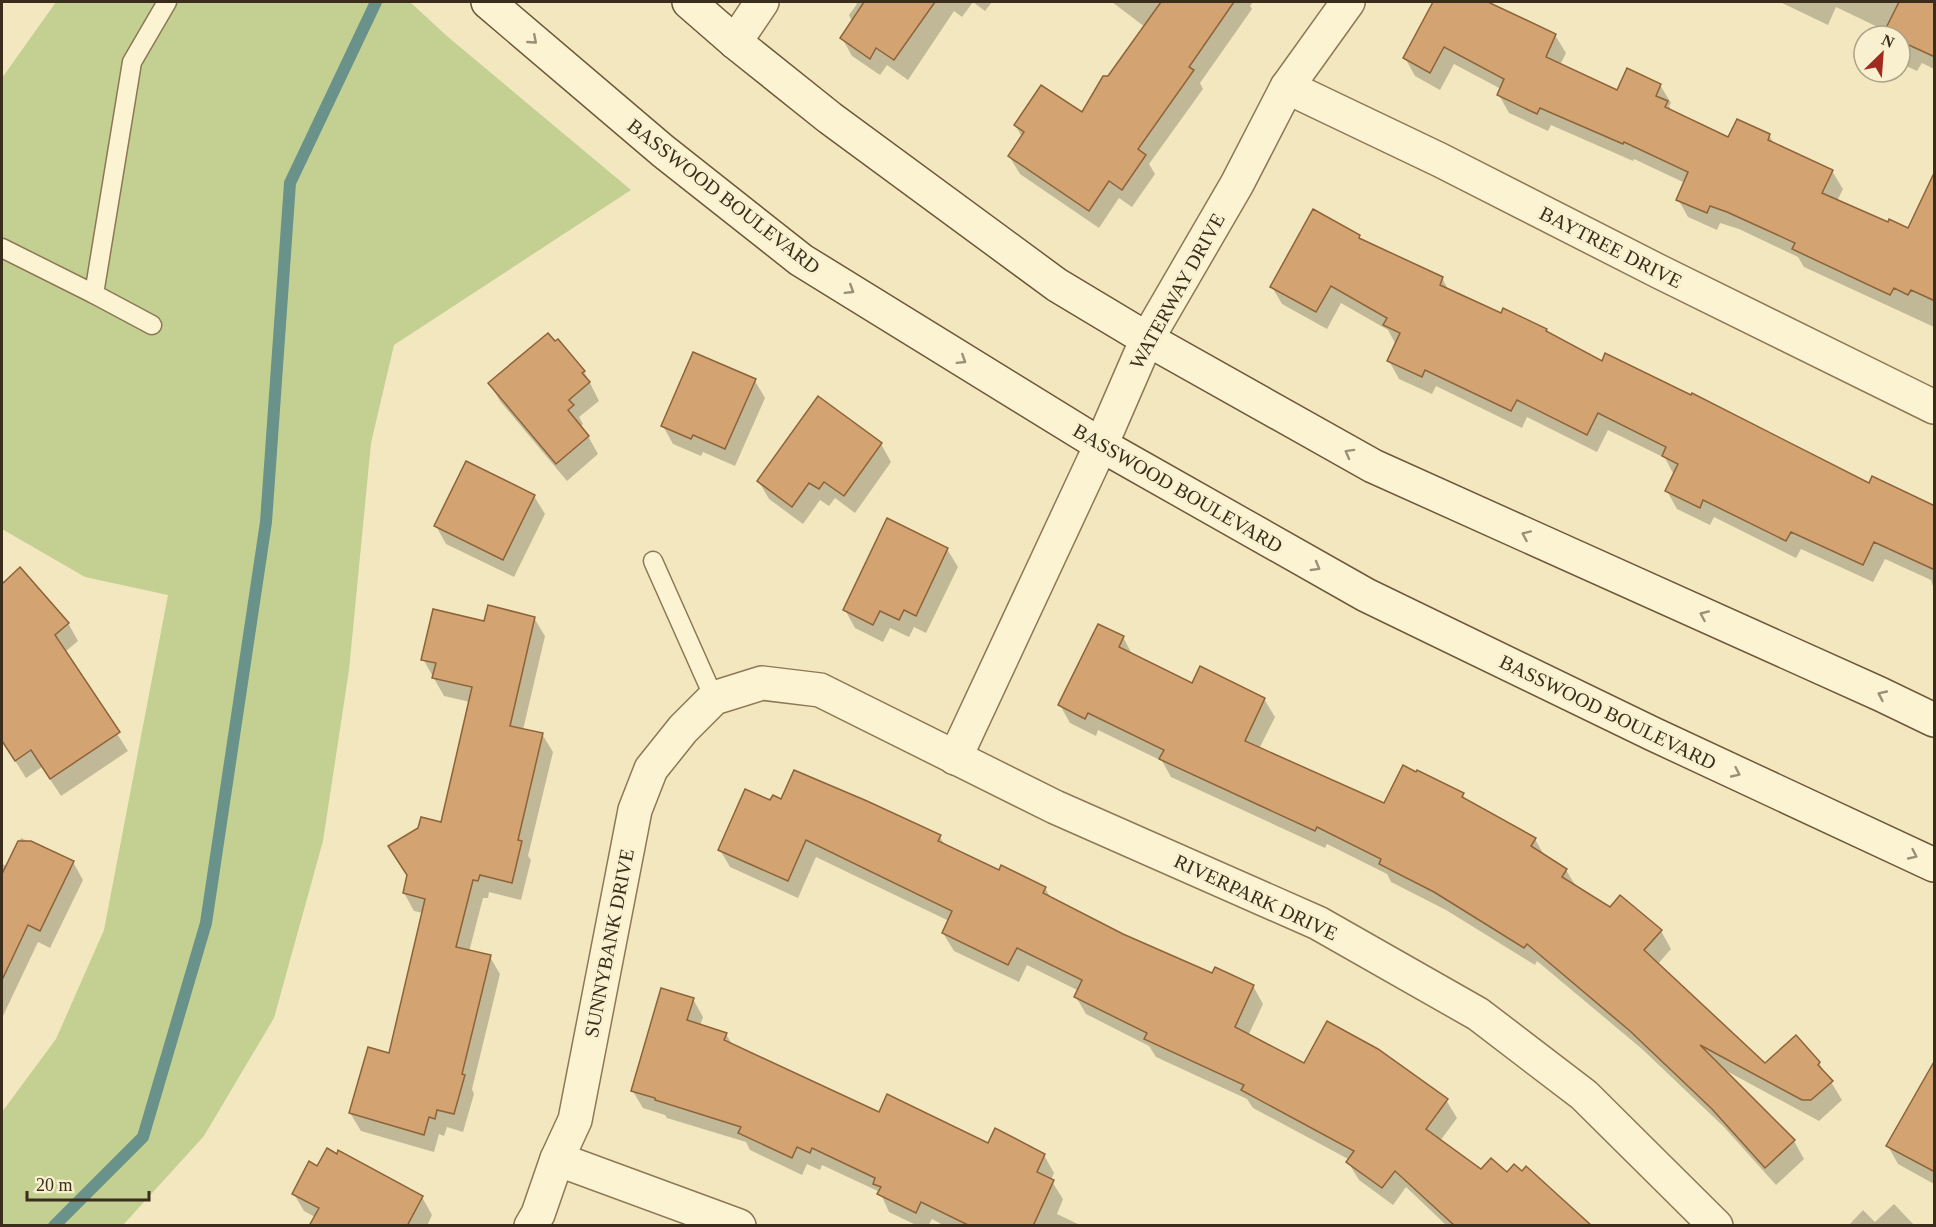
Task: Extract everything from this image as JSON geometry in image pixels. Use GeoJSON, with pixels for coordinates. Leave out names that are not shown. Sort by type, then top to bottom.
{"type":"FeatureCollection","features":[{"type":"Feature","properties":{"kind":"street","name":"BASSWOOD BOULEVARD"},"geometry":{"type":"LineString","coordinates":[[488,2],[663,151],[801,260],[1101,445],[1366,595],[1653,734],[1935,865]]}},
{"type":"Feature","properties":{"kind":"street"},"geometry":{"type":"LineString","coordinates":[[689,2],[830,118],[1057,285],[1147,339],[1373,466],[1935,720]]}},
{"type":"Feature","properties":{"kind":"street"},"geometry":{"type":"LineString","coordinates":[[735,42],[762,2]]}},
{"type":"Feature","properties":{"kind":"street","name":"WATERWAY DRIVE"},"geometry":{"type":"LineString","coordinates":[[955,758],[1101,445],[1147,339],[1237,184],[1287,87],[1348,2]]}},
{"type":"Feature","properties":{"kind":"street","name":"BAYTREE DRIVE"},"geometry":{"type":"LineString","coordinates":[[1287,87],[1440,160],[1660,272],[1935,407]]}},
{"type":"Feature","properties":{"kind":"street","name":"RIVERPARK DRIVE"},"geometry":{"type":"LineString","coordinates":[[724,695],[762,683],[820,690],[1055,807],[1318,923],[1478,1014],[1584,1095],[1716,1226]]}},
{"type":"Feature","properties":{"kind":"street","name":"SUNNYBANK DRIVE"},"geometry":{"type":"LineString","coordinates":[[531,1226],[538,1214],[557,1159],[575,1120],[635,810],[651,770],[683,729],[724,695]]}},
{"type":"Feature","properties":{"kind":"street"},"geometry":{"type":"LineString","coordinates":[[557,1159],[739,1226]]}},
{"type":"Feature","properties":{"kind":"lane"},"geometry":{"type":"LineString","coordinates":[[94,294],[132,62],[167,2]]}},
{"type":"Feature","properties":{"kind":"lane"},"geometry":{"type":"LineString","coordinates":[[2,248],[152,325]]}},
{"type":"Feature","properties":{"kind":"lane"},"geometry":{"type":"LineString","coordinates":[[653,561],[724,695]]}},
{"type":"Feature","properties":{"kind":"green space"},"geometry":{"type":"Polygon","coordinates":[[[56,2],[410,2],[448,37],[631,190],[394,345],[371,443],[349,670],[323,841],[274,1018],[204,1136],[123,1225],[2,1225],[2,1112],[56,1039],[104,930],[168,595],[85,577],[2,529],[2,78],[56,2]]]}},
{"type":"Feature","properties":{"kind":"building"},"geometry":{"type":"Polygon","coordinates":[[[864,2],[935,2],[894,60],[876,48],[870,59],[840,38],[864,2]]]}},
{"type":"Feature","properties":{"kind":"building"},"geometry":{"type":"Polygon","coordinates":[[[1161,2],[1234,2],[1189,67],[1194,70],[1138,149],[1146,155],[1122,190],[1109,181],[1089,211],[1008,156],[1024,132],[1014,125],[1041,85],[1082,112],[1103,76],[1108,76],[1161,2]]]}},
{"type":"Feature","properties":{"kind":"building"},"geometry":{"type":"Polygon","coordinates":[[[1433,2],[1488,2],[1556,34],[1546,57],[1617,90],[1627,68],[1661,84],[1656,96],[1668,101],[1665,107],[1728,137],[1737,119],[1770,134],[1768,140],[1833,170],[1822,193],[1888,222],[1889,219],[1908,228],[1935,171],[1935,301],[1911,290],[1908,295],[1894,288],[1890,295],[1792,249],[1795,243],[1727,212],[1710,206],[1707,213],[1676,200],[1688,172],[1624,142],[1623,144],[1540,108],[1537,114],[1497,95],[1504,79],[1444,47],[1430,73],[1403,58],[1433,2]]]}},
{"type":"Feature","properties":{"kind":"building"},"geometry":{"type":"Polygon","coordinates":[[[1899,2],[1935,2],[1935,57],[1912,46],[1912,24],[1888,24],[1899,2]]]}},
{"type":"Feature","properties":{"kind":"building"},"geometry":{"type":"Polygon","coordinates":[[[1313,209],[1360,235],[1359,238],[1443,277],[1440,285],[1501,313],[1503,308],[1547,329],[1546,331],[1602,361],[1605,353],[1691,395],[1692,393],[1869,483],[1872,476],[1935,506],[1935,570],[1874,542],[1863,565],[1791,532],[1786,541],[1703,500],[1700,508],[1665,491],[1678,464],[1662,456],[1666,447],[1598,413],[1587,435],[1517,400],[1511,411],[1425,370],[1422,377],[1387,361],[1400,333],[1383,325],[1387,318],[1331,286],[1316,312],[1270,287],[1313,209]]]}},
{"type":"Feature","properties":{"kind":"building"},"geometry":{"type":"Polygon","coordinates":[[[548,333],[555,341],[558,339],[585,371],[582,373],[590,382],[569,400],[574,405],[568,410],[589,436],[556,464],[488,383],[548,333]]]}},
{"type":"Feature","properties":{"kind":"building"},"geometry":{"type":"Polygon","coordinates":[[[693,352],[756,379],[725,449],[693,435],[691,439],[661,426],[693,352]]]}},
{"type":"Feature","properties":{"kind":"building"},"geometry":{"type":"Polygon","coordinates":[[[818,396],[882,443],[844,496],[824,482],[819,489],[809,483],[792,507],[757,481],[818,396]]]}},
{"type":"Feature","properties":{"kind":"building"},"geometry":{"type":"Polygon","coordinates":[[[466,461],[535,495],[503,560],[434,526],[466,461]]]}},
{"type":"Feature","properties":{"kind":"building"},"geometry":{"type":"Polygon","coordinates":[[[887,518],[948,548],[916,616],[904,610],[899,620],[880,611],[873,625],[843,610],[887,518]]]}},
{"type":"Feature","properties":{"kind":"building"},"geometry":{"type":"Polygon","coordinates":[[[20,567],[69,623],[55,635],[120,732],[50,779],[31,750],[15,761],[2,741],[2,584],[20,567]]]}},
{"type":"Feature","properties":{"kind":"building"},"geometry":{"type":"Polygon","coordinates":[[[488,605],[535,617],[510,726],[543,733],[518,840],[522,841],[512,883],[480,875],[478,881],[473,880],[456,947],[491,955],[462,1074],[465,1075],[454,1114],[437,1110],[435,1119],[429,1117],[424,1135],[349,1113],[368,1047],[389,1053],[425,899],[403,893],[407,875],[388,846],[418,828],[421,817],[441,822],[472,687],[432,678],[436,663],[421,660],[433,609],[484,621],[488,605]]]}},
{"type":"Feature","properties":{"kind":"building"},"geometry":{"type":"Polygon","coordinates":[[[1098,624],[1124,636],[1119,647],[1192,683],[1200,666],[1265,698],[1245,741],[1384,803],[1403,765],[1416,772],[1417,770],[1464,793],[1462,797],[1536,838],[1531,846],[1567,869],[1562,877],[1610,907],[1620,895],[1662,930],[1644,950],[1765,1063],[1796,1035],[1820,1062],[1818,1065],[1833,1081],[1811,1100],[1802,1100],[1700,1045],[1795,1140],[1765,1168],[1712,1109],[1630,1031],[1527,944],[1524,948],[1434,892],[1379,864],[1381,859],[1317,827],[1315,831],[1159,759],[1164,750],[1088,713],[1085,719],[1058,705],[1098,624]]]}},
{"type":"Feature","properties":{"kind":"building"},"geometry":{"type":"Polygon","coordinates":[[[794,770],[941,835],[938,841],[999,870],[1001,865],[1046,887],[1043,893],[1123,934],[1212,973],[1215,967],[1254,985],[1235,1027],[1304,1063],[1327,1021],[1378,1049],[1448,1099],[1426,1129],[1481,1169],[1491,1158],[1507,1172],[1514,1164],[1522,1171],[1526,1166],[1592,1226],[1455,1226],[1395,1171],[1382,1188],[1346,1162],[1354,1151],[1241,1090],[1244,1085],[1144,1039],[1147,1033],[1074,997],[1082,980],[1017,948],[1008,965],[942,933],[952,911],[806,840],[788,881],[718,850],[745,789],[770,800],[773,795],[781,799],[794,770]]]}},
{"type":"Feature","properties":{"kind":"building"},"geometry":{"type":"Polygon","coordinates":[[[18,841],[31,841],[74,861],[40,931],[28,925],[2,980],[2,874],[18,841]]]}},
{"type":"Feature","properties":{"kind":"building"},"geometry":{"type":"Polygon","coordinates":[[[661,988],[694,998],[687,1020],[727,1033],[724,1040],[879,1112],[887,1094],[988,1143],[995,1128],[1045,1154],[1037,1172],[1054,1180],[1033,1226],[970,1226],[921,1202],[916,1213],[877,1194],[881,1187],[873,1184],[875,1178],[812,1148],[810,1153],[797,1147],[792,1158],[738,1133],[741,1127],[631,1091],[661,988]]]}},
{"type":"Feature","properties":{"kind":"building"},"geometry":{"type":"Polygon","coordinates":[[[1935,1060],[1935,1172],[1886,1146],[1935,1060]]]}},
{"type":"Feature","properties":{"kind":"building"},"geometry":{"type":"Polygon","coordinates":[[[327,1148],[337,1154],[338,1150],[423,1196],[407,1226],[309,1226],[319,1208],[292,1194],[309,1161],[317,1166],[327,1148]]]}},
{"type":"Feature","properties":{"kind":"waterway"},"geometry":{"type":"LineString","coordinates":[[54,1226],[143,1137],[206,923],[266,522],[290,183],[376,2]]}}]}
